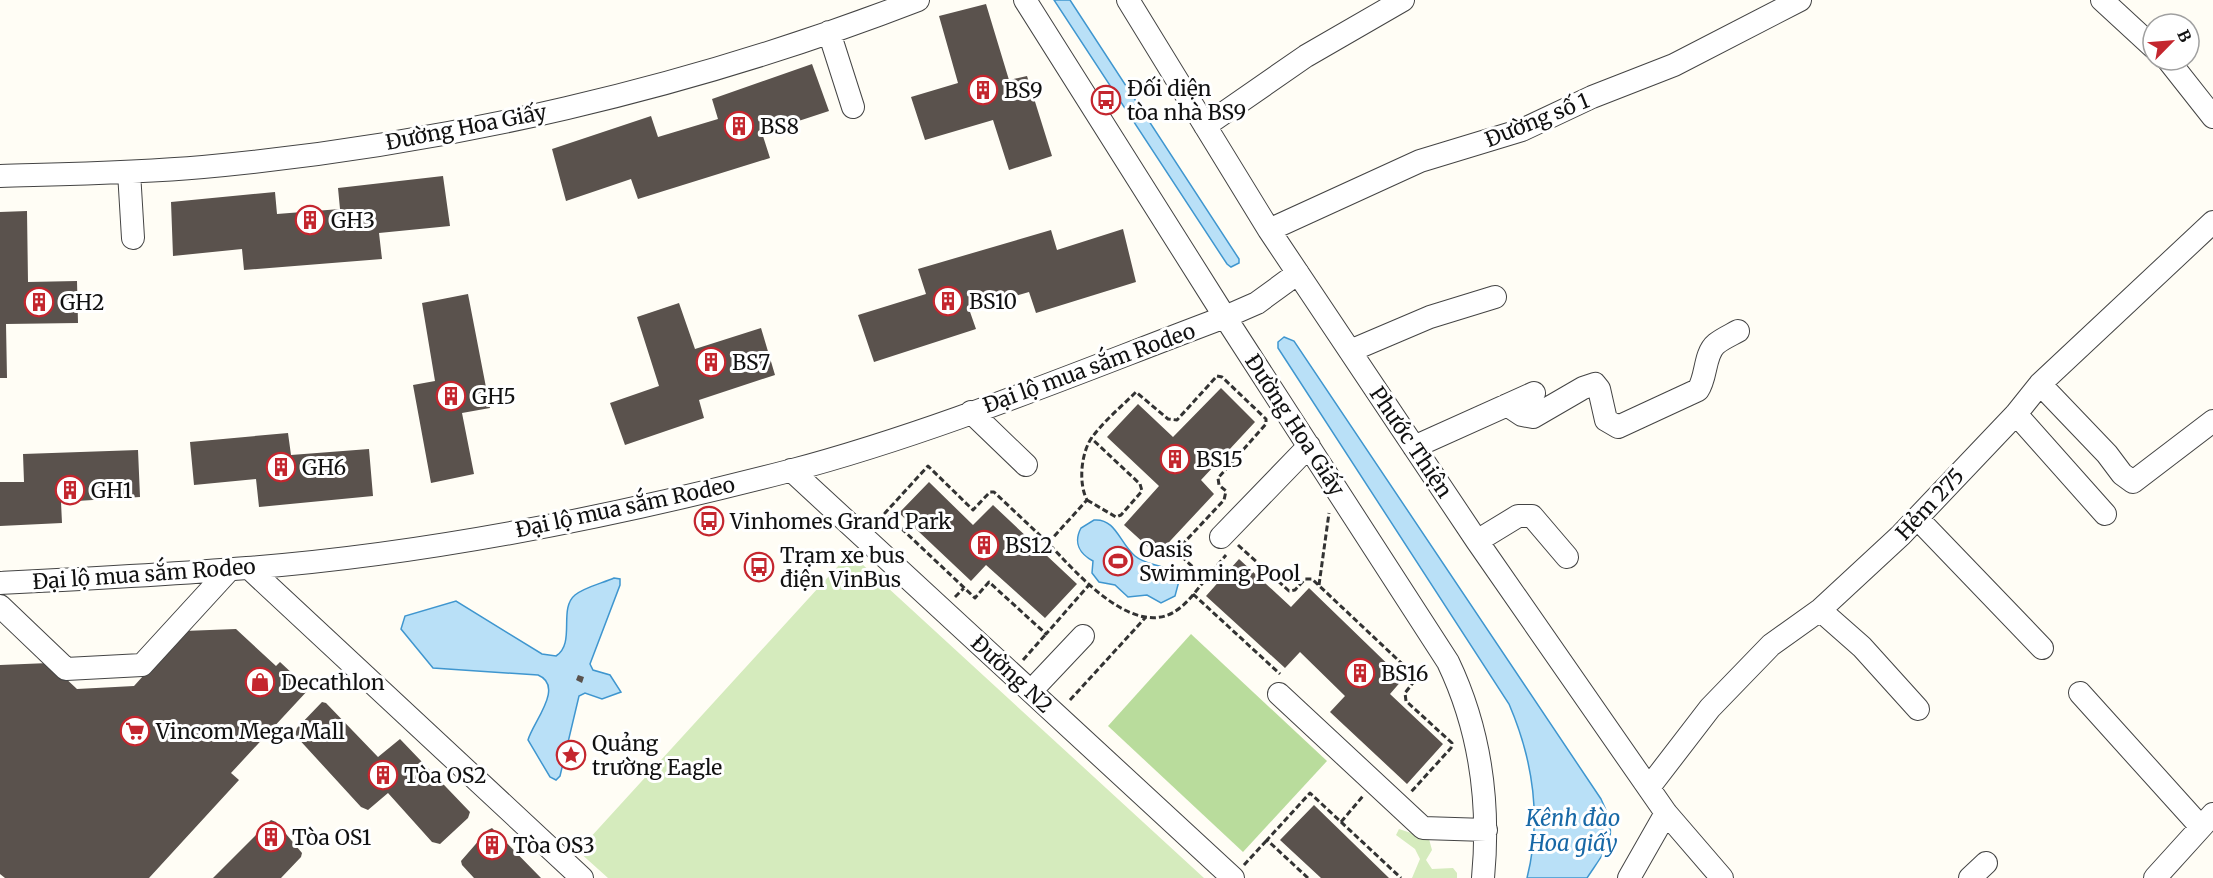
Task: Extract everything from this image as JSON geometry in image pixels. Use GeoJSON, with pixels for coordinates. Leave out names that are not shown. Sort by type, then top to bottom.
{"type":"FeatureCollection","features":[{"type":"Feature","properties":{"kind":"street","name":"Đường Hoa Giấy"},"geometry":{"type":"LineString","coordinates":[[0,176],[202,167],[350,149],[508,121],[651,86],[829,32],[918,0]]}},
{"type":"Feature","properties":{"kind":"street","name":"Đường Hoa Giấy"},"geometry":{"type":"LineString","coordinates":[[1026,0],[1225,317],[1437,641],[1458,683],[1477,750],[1485,803],[1483,878]]}},
{"type":"Feature","properties":{"kind":"street","name":"Phước Thiện"},"geometry":{"type":"LineString","coordinates":[[1128,0],[1269,230],[1477,541],[1650,786],[1666,813],[1722,878]]}},
{"type":"Feature","properties":{"kind":"street"},"geometry":{"type":"LineString","coordinates":[[1205,126],[1306,56],[1403,0]]}},
{"type":"Feature","properties":{"kind":"street","name":"Đường số 1"},"geometry":{"type":"LineString","coordinates":[[1269,230],[1420,161],[1522,130],[1592,97],[1674,65],[1800,0]]}},
{"type":"Feature","properties":{"kind":"street"},"geometry":{"type":"LineString","coordinates":[[2102,0],[2141,36]]}},
{"type":"Feature","properties":{"kind":"street"},"geometry":{"type":"LineString","coordinates":[[829,32],[853,107]]}},
{"type":"Feature","properties":{"kind":"street"},"geometry":{"type":"LineString","coordinates":[[2177,72],[2213,117]]}},
{"type":"Feature","properties":{"kind":"street"},"geometry":{"type":"LineString","coordinates":[[129,172],[133,238]]}},
{"type":"Feature","properties":{"kind":"street","name":"Hẻm 275"},"geometry":{"type":"LineString","coordinates":[[1650,786],[1710,708],[1763,653],[1820,610],[1917,518],[2016,414],[2040,384],[2213,222]]}},
{"type":"Feature","properties":{"kind":"street","name":"Đại lộ mua sắm Rodeo"},"geometry":{"type":"LineString","coordinates":[[0,583],[239,569],[490,535],[686,496],[874,446],[971,412],[1225,317],[1257,303],[1298,273]]}},
{"type":"Feature","properties":{"kind":"street"},"geometry":{"type":"LineString","coordinates":[[1350,351],[1430,317],[1495,297]]}},
{"type":"Feature","properties":{"kind":"street"},"geometry":{"type":"LineString","coordinates":[[1507,405],[1522,415],[1533,417],[1583,387],[1595,384],[1599,389],[1606,420],[1618,427],[1698,390],[1705,380],[1710,351],[1714,345],[1738,331]]}},
{"type":"Feature","properties":{"kind":"street"},"geometry":{"type":"LineString","coordinates":[[2040,384],[2107,454],[2122,474],[2133,482],[2213,421]]}},
{"type":"Feature","properties":{"kind":"street"},"geometry":{"type":"LineString","coordinates":[[1414,447],[1534,393]]}},
{"type":"Feature","properties":{"kind":"street"},"geometry":{"type":"LineString","coordinates":[[971,412],[1026,465]]}},
{"type":"Feature","properties":{"kind":"street"},"geometry":{"type":"LineString","coordinates":[[2016,414],[2105,514]]}},
{"type":"Feature","properties":{"kind":"street"},"geometry":{"type":"LineString","coordinates":[[1271,507],[1313,452]]}},
{"type":"Feature","properties":{"kind":"street"},"geometry":{"type":"LineString","coordinates":[[1227,546],[1313,452]]}},
{"type":"Feature","properties":{"kind":"street","name":"Đường N2"},"geometry":{"type":"LineString","coordinates":[[790,470],[1233,878]]}},
{"type":"Feature","properties":{"kind":"street"},"geometry":{"type":"LineString","coordinates":[[1477,541],[1518,516],[1532,516],[1566,557]]}},
{"type":"Feature","properties":{"kind":"street"},"geometry":{"type":"LineString","coordinates":[[1917,518],[2042,648]]}},
{"type":"Feature","properties":{"kind":"street"},"geometry":{"type":"LineString","coordinates":[[0,606],[66,669],[142,665],[239,569],[582,878]]}},
{"type":"Feature","properties":{"kind":"street"},"geometry":{"type":"LineString","coordinates":[[1820,610],[1862,647],[1918,709]]}},
{"type":"Feature","properties":{"kind":"street"},"geometry":{"type":"LineString","coordinates":[[1031,692],[1083,636]]}},
{"type":"Feature","properties":{"kind":"street"},"geometry":{"type":"LineString","coordinates":[[1283,688],[1373,783],[1423,828],[1486,830]]}},
{"type":"Feature","properties":{"kind":"street"},"geometry":{"type":"LineString","coordinates":[[2080,693],[2207,820],[2156,878]]}},
{"type":"Feature","properties":{"kind":"street"},"geometry":{"type":"LineString","coordinates":[[1629,878],[1666,813]]}},
{"type":"Feature","properties":{"kind":"path"},"geometry":{"type":"LineString","coordinates":[[1091,438],[1140,484],[1142,491],[1121,515],[1116,517],[1087,500],[1083,493],[1082,470],[1091,438],[1136,392],[1168,419],[1177,420],[1217,376],[1222,377],[1266,419],[1262,428],[1218,478],[1219,485],[1226,491],[1224,500],[1179,548],[1180,556],[1206,579]]}},
{"type":"Feature","properties":{"kind":"path"},"geometry":{"type":"LineString","coordinates":[[1046,634],[989,582],[975,598],[885,513],[928,466],[973,510],[990,492],[994,492],[1100,596],[1146,617],[1164,616],[1180,608],[1206,579],[1227,546],[1241,546],[1289,591],[1295,590],[1308,578],[1319,585],[1414,675],[1416,679],[1405,693],[1406,701],[1452,743],[1451,748],[1408,793]]}},
{"type":"Feature","properties":{"kind":"path"},"geometry":{"type":"LineString","coordinates":[[1319,585],[1333,482]]}},
{"type":"Feature","properties":{"kind":"path"},"geometry":{"type":"LineString","coordinates":[[1048,543],[1087,500]]}},
{"type":"Feature","properties":{"kind":"path"},"geometry":{"type":"LineString","coordinates":[[1011,673],[1089,585]]}},
{"type":"Feature","properties":{"kind":"path"},"geometry":{"type":"LineString","coordinates":[[1193,594],[1283,688]]}},
{"type":"Feature","properties":{"kind":"path"},"geometry":{"type":"LineString","coordinates":[[1057,715],[1146,617]]}},
{"type":"Feature","properties":{"kind":"path"},"geometry":{"type":"LineString","coordinates":[[1341,822],[1373,783]]}},
{"type":"Feature","properties":{"kind":"path"},"geometry":{"type":"LineString","coordinates":[[1233,878],[1310,793],[1401,878]]}},
{"type":"Feature","properties":{"kind":"path"},"geometry":{"type":"LineString","coordinates":[[1267,840],[1308,878]]}},
{"type":"Feature","properties":{"kind":"green space"},"geometry":{"type":"Polygon","coordinates":[[[850,553],[1204,878],[608,878],[578,851],[850,553]]]}},
{"type":"Feature","properties":{"kind":"green space"},"geometry":{"type":"Polygon","coordinates":[[[1191,634],[1327,761],[1243,852],[1108,726],[1191,634]]]}},
{"type":"Feature","properties":{"kind":"green space"},"geometry":{"type":"Polygon","coordinates":[[[1399,829],[1429,839],[1432,850],[1426,860],[1432,869],[1453,868],[1457,873],[1457,878],[1412,878],[1420,859],[1415,849],[1396,835],[1399,829]]]}},
{"type":"Feature","properties":{"kind":"water"},"geometry":{"type":"Polygon","coordinates":[[[1054,0],[1070,0],[1239,259],[1239,263],[1231,267],[1227,264],[1054,0]]]}},
{"type":"Feature","properties":{"kind":"water","name":"Kênh đào Hoa giấy"},"geometry":{"type":"Polygon","coordinates":[[[1284,337],[1294,341],[1601,799],[1610,823],[1609,841],[1601,858],[1587,878],[1527,878],[1534,833],[1533,790],[1524,746],[1509,704],[1278,348],[1278,342],[1284,337]]]}},
{"type":"Feature","properties":{"kind":"water","name":"Oasis Swimming Pool"},"geometry":{"type":"Polygon","coordinates":[[[1094,520],[1101,520],[1113,527],[1135,556],[1166,568],[1176,575],[1179,581],[1175,596],[1161,603],[1147,595],[1128,597],[1115,585],[1099,582],[1092,573],[1093,561],[1081,551],[1078,543],[1081,528],[1094,520]]]}},
{"type":"Feature","properties":{"kind":"water"},"geometry":{"type":"Polygon","coordinates":[[[614,578],[620,579],[620,585],[590,664],[593,670],[610,675],[621,692],[602,699],[585,693],[579,696],[560,776],[556,780],[550,777],[528,740],[548,696],[549,687],[546,680],[538,675],[433,668],[401,629],[405,616],[456,601],[542,654],[556,656],[565,643],[570,601],[584,590],[614,578]]]}},
{"type":"Feature","properties":{"kind":"building","name":"BS9"},"geometry":{"type":"Polygon","coordinates":[[[986,4],[1009,80],[1027,76],[1052,156],[1009,170],[993,120],[925,140],[911,97],[958,83],[939,16],[986,4]]]}},
{"type":"Feature","properties":{"kind":"building","name":"BS8"},"geometry":{"type":"Polygon","coordinates":[[[812,64],[829,111],[762,133],[770,158],[638,199],[631,179],[566,201],[552,149],[651,116],[658,137],[718,119],[712,99],[812,64]]]}},
{"type":"Feature","properties":{"kind":"building","name":"GH3"},"geometry":{"type":"Polygon","coordinates":[[[443,176],[450,226],[379,233],[382,259],[244,270],[242,249],[173,256],[171,202],[275,192],[277,214],[340,209],[338,188],[443,176]]]}},
{"type":"Feature","properties":{"kind":"building","name":"GH2"},"geometry":{"type":"Polygon","coordinates":[[[27,211],[28,282],[77,281],[78,323],[6,324],[7,378],[0,378],[0,212],[27,211]]]}},
{"type":"Feature","properties":{"kind":"building","name":"BS10"},"geometry":{"type":"Polygon","coordinates":[[[1123,229],[1136,282],[1036,313],[1029,292],[969,309],[976,329],[874,362],[858,315],[926,294],[918,269],[1051,230],[1057,250],[1123,229]]]}},
{"type":"Feature","properties":{"kind":"building","name":"GH5"},"geometry":{"type":"Polygon","coordinates":[[[468,294],[490,408],[462,413],[474,474],[431,483],[413,385],[435,381],[422,303],[468,294]]]}},
{"type":"Feature","properties":{"kind":"building","name":"BS7"},"geometry":{"type":"Polygon","coordinates":[[[679,303],[695,349],[761,328],[775,375],[699,400],[704,418],[625,445],[610,403],[659,386],[637,317],[679,303]]]}},
{"type":"Feature","properties":{"kind":"building","name":"BS15"},"geometry":{"type":"Polygon","coordinates":[[[1221,388],[1255,422],[1201,480],[1214,494],[1157,555],[1124,525],[1159,486],[1107,437],[1138,404],[1173,437],[1221,388]]]}},
{"type":"Feature","properties":{"kind":"building","name":"GH6"},"geometry":{"type":"Polygon","coordinates":[[[288,433],[291,455],[369,449],[373,496],[259,507],[256,479],[194,485],[190,442],[288,433]]]}},
{"type":"Feature","properties":{"kind":"building","name":"GH1"},"geometry":{"type":"Polygon","coordinates":[[[138,450],[140,497],[61,502],[62,523],[0,526],[0,482],[24,482],[23,454],[138,450]]]}},
{"type":"Feature","properties":{"kind":"building","name":"BS12"},"geometry":{"type":"Polygon","coordinates":[[[929,482],[973,525],[993,505],[1077,584],[1045,618],[986,565],[971,581],[899,513],[929,482]]]}},
{"type":"Feature","properties":{"kind":"building","name":"BS16"},"geometry":{"type":"Polygon","coordinates":[[[1239,559],[1291,607],[1309,588],[1403,679],[1390,694],[1443,744],[1407,784],[1330,712],[1345,696],[1300,652],[1285,668],[1206,596],[1239,559]]]}},
{"type":"Feature","properties":{"kind":"building","name":"Vincom Mega Mall"},"geometry":{"type":"Polygon","coordinates":[[[236,629],[276,666],[280,662],[309,689],[231,773],[239,780],[149,878],[5,878],[0,874],[0,665],[49,663],[77,689],[134,686],[184,631],[236,629]]]}},
{"type":"Feature","properties":{"kind":"building"},"geometry":{"type":"Polygon","coordinates":[[[578,675],[584,677],[582,683],[576,680],[578,675]]]}},
{"type":"Feature","properties":{"kind":"building","name":"Tòa OS2"},"geometry":{"type":"Polygon","coordinates":[[[322,702],[326,703],[378,757],[400,739],[470,812],[468,818],[440,844],[432,842],[388,793],[368,810],[361,807],[295,735],[297,728],[322,702]]]}},
{"type":"Feature","properties":{"kind":"building"},"geometry":{"type":"Polygon","coordinates":[[[1314,805],[1389,878],[1321,878],[1280,840],[1314,805]]]}},
{"type":"Feature","properties":{"kind":"building","name":"Tòa OS1"},"geometry":{"type":"Polygon","coordinates":[[[271,820],[276,822],[302,853],[301,857],[281,878],[213,878],[271,820]]]}},
{"type":"Feature","properties":{"kind":"building","name":"Tòa OS3"},"geometry":{"type":"Polygon","coordinates":[[[492,828],[541,878],[474,878],[461,861],[492,828]]]}},
{"type":"Feature","properties":{"kind":"place","name":"BS9"},"geometry":{"type":"Point","coordinates":[983,90]}},
{"type":"Feature","properties":{"kind":"place","name":"Đối diện tòa nhà BS9"},"geometry":{"type":"Point","coordinates":[1106,100]}},
{"type":"Feature","properties":{"kind":"place","name":"BS8"},"geometry":{"type":"Point","coordinates":[739,126]}},
{"type":"Feature","properties":{"kind":"place","name":"GH3"},"geometry":{"type":"Point","coordinates":[310,220]}},
{"type":"Feature","properties":{"kind":"place","name":"BS10"},"geometry":{"type":"Point","coordinates":[948,301]}},
{"type":"Feature","properties":{"kind":"place","name":"GH2"},"geometry":{"type":"Point","coordinates":[39,302]}},
{"type":"Feature","properties":{"kind":"place","name":"BS7"},"geometry":{"type":"Point","coordinates":[711,362]}},
{"type":"Feature","properties":{"kind":"place","name":"GH5"},"geometry":{"type":"Point","coordinates":[451,396]}},
{"type":"Feature","properties":{"kind":"place","name":"BS15"},"geometry":{"type":"Point","coordinates":[1175,459]}},
{"type":"Feature","properties":{"kind":"place","name":"GH6"},"geometry":{"type":"Point","coordinates":[281,467]}},
{"type":"Feature","properties":{"kind":"place","name":"GH1"},"geometry":{"type":"Point","coordinates":[70,490]}},
{"type":"Feature","properties":{"kind":"place","name":"Vinhomes Grand Park"},"geometry":{"type":"Point","coordinates":[709,521]}},
{"type":"Feature","properties":{"kind":"place","name":"BS12"},"geometry":{"type":"Point","coordinates":[984,545]}},
{"type":"Feature","properties":{"kind":"place","name":"Oasis Swimming Pool"},"geometry":{"type":"Point","coordinates":[1118,561]}},
{"type":"Feature","properties":{"kind":"place","name":"Trạm xe bus điện VinBus"},"geometry":{"type":"Point","coordinates":[759,567]}},
{"type":"Feature","properties":{"kind":"place","name":"BS16"},"geometry":{"type":"Point","coordinates":[1360,673]}},
{"type":"Feature","properties":{"kind":"place","name":"Decathlon"},"geometry":{"type":"Point","coordinates":[260,682]}},
{"type":"Feature","properties":{"kind":"place","name":"Vincom Mega Mall"},"geometry":{"type":"Point","coordinates":[135,731]}},
{"type":"Feature","properties":{"kind":"place","name":"Quảng trường Eagle"},"geometry":{"type":"Point","coordinates":[571,755]}},
{"type":"Feature","properties":{"kind":"place","name":"Tòa OS2"},"geometry":{"type":"Point","coordinates":[383,775]}},
{"type":"Feature","properties":{"kind":"place","name":"Tòa OS1"},"geometry":{"type":"Point","coordinates":[271,837]}},
{"type":"Feature","properties":{"kind":"place","name":"Tòa OS3"},"geometry":{"type":"Point","coordinates":[492,845]}}]}
